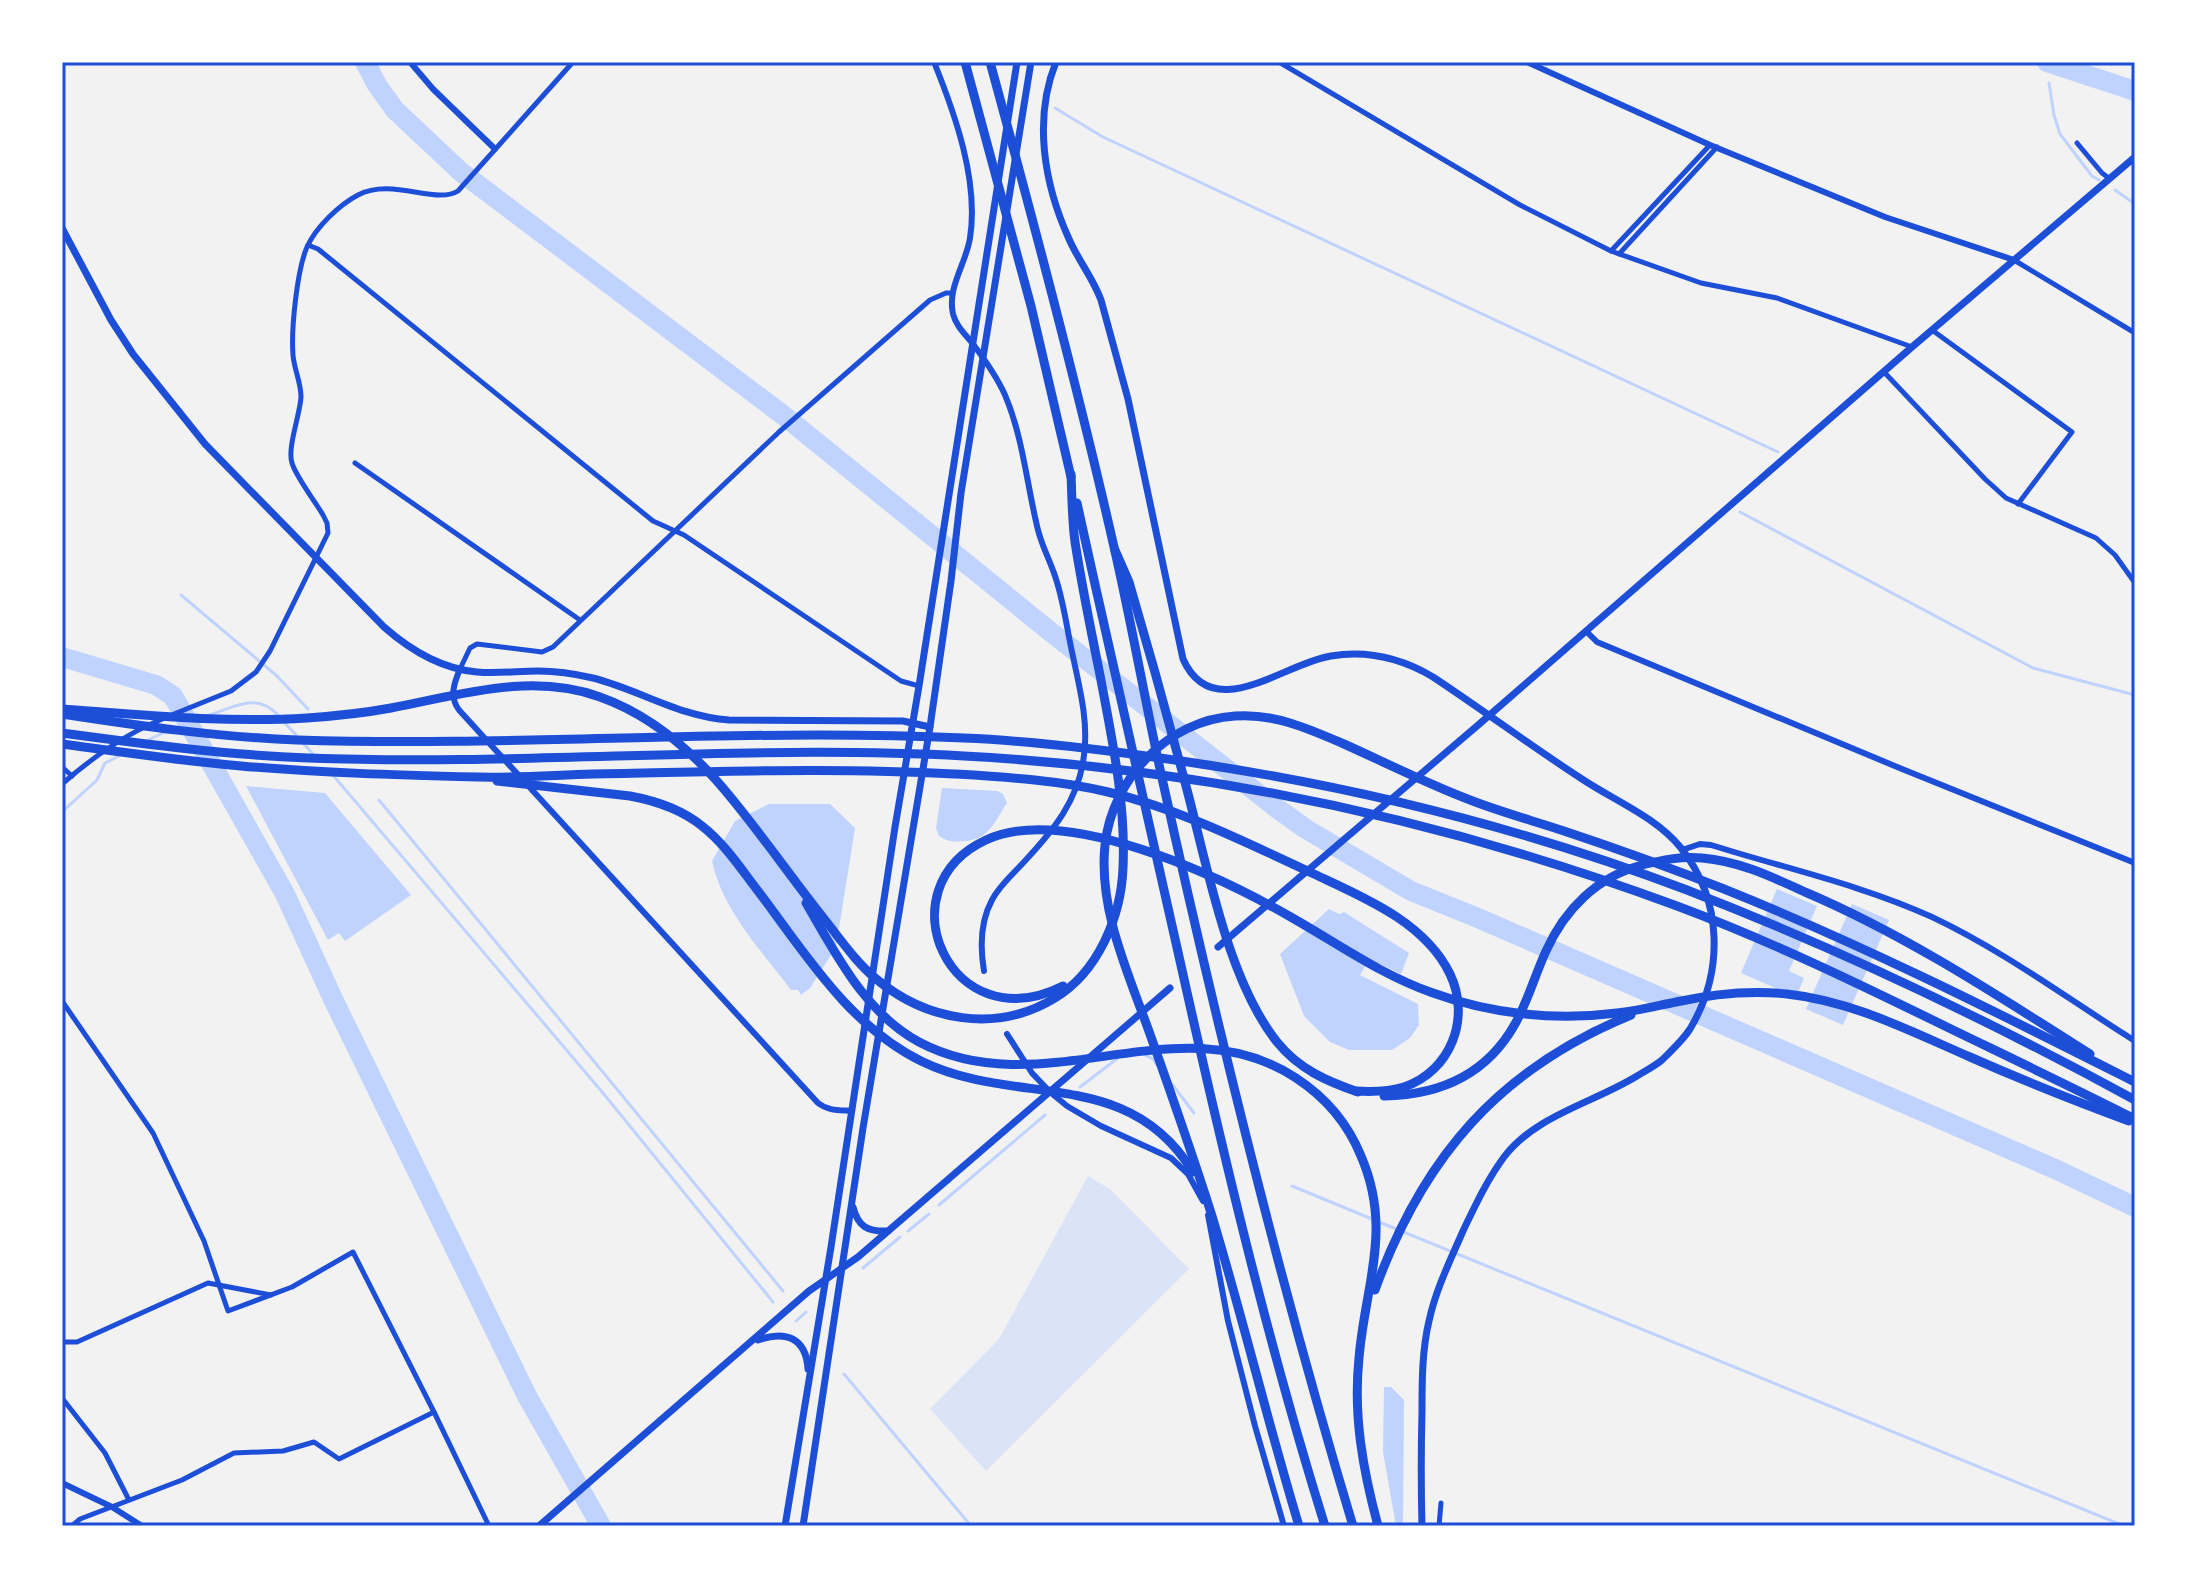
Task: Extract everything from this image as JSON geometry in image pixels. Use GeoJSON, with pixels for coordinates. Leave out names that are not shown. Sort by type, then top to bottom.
{"type":"FeatureCollection","features":[{"type":"Feature","properties":{"kind":"highway"},"geometry":{"type":"LineString","coordinates":[[965,62],[1031,306],[1071,474],[1244,1239],[1325,1526]]}},
{"type":"Feature","properties":{"kind":"highway"},"geometry":{"type":"LineString","coordinates":[[990,62],[1055,299],[1115,550],[1161,770],[1246,1142],[1300,1347],[1353,1526]]}},
{"type":"Feature","properties":{"kind":"highway"},"geometry":{"type":"LineString","coordinates":[[62,712],[260,720],[340,715],[496,688],[533,685],[597,695],[624,707],[672,737],[717,781],[862,966],[905,1000],[949,1017],[988,1020],[1024,1013],[1055,998],[1076,982],[1085,970],[1108,935],[1117,909],[1123,869],[1119,778],[1075,539],[1071,474]]}},
{"type":"Feature","properties":{"kind":"highway"},"geometry":{"type":"LineString","coordinates":[[1115,550],[1129,582],[1151,656],[1220,915],[1242,981],[1265,1026],[1279,1045],[1295,1061],[1325,1080],[1367,1095],[1402,1096],[1430,1091],[1475,1070],[1500,1046],[1516,1022],[1546,950],[1572,908],[1590,890],[1612,876],[1634,867],[1680,857],[1728,862],[1757,870],[1872,923],[1941,960],[2134,1081]]}},
{"type":"Feature","properties":{"kind":"highway"},"geometry":{"type":"LineString","coordinates":[[62,712],[143,726],[295,740],[470,742],[785,734],[969,738],[1055,744],[1242,770],[1324,785],[1436,811],[1575,852],[1685,890],[1881,973],[2135,1100]]}},
{"type":"Feature","properties":{"kind":"highway"},"geometry":{"type":"LineString","coordinates":[[1299,1526],[1204,1196],[1117,940],[1106,889],[1107,831],[1118,801],[1140,765],[1181,732],[1197,724],[1234,716],[1270,718],[1306,728],[1465,798],[1724,889],[1887,961],[2134,1081]]}},
{"type":"Feature","properties":{"kind":"highway"},"geometry":{"type":"LineString","coordinates":[[62,733],[228,753],[322,758],[531,759],[782,753],[962,756],[1058,762],[1244,788],[1422,826],[1595,877],[1681,907],[1873,990],[2135,1121]]}},
{"type":"Feature","properties":{"kind":"highway"},"geometry":{"type":"LineString","coordinates":[[62,744],[239,766],[482,777],[774,770],[868,771],[1049,781],[1108,792],[1177,814],[1327,880],[1398,918],[1414,929],[1437,953],[1454,983],[1457,996],[1458,1023],[1446,1056],[1420,1080],[1402,1088],[1355,1091]]}},
{"type":"Feature","properties":{"kind":"highway"},"geometry":{"type":"LineString","coordinates":[[482,777],[501,782],[652,800],[688,816],[716,839],[856,1015],[885,1039],[921,1061],[963,1076],[1065,1092],[1128,1111],[1143,1119],[1182,1155],[1204,1196]]}},
{"type":"Feature","properties":{"kind":"highway"},"geometry":{"type":"LineString","coordinates":[[1085,970],[1054,991],[1018,998],[982,992],[956,974],[936,933],[936,901],[941,886],[958,859],[987,839],[1020,830],[1064,831],[1119,843],[1204,874],[1287,915],[1377,969],[1412,985],[1489,1009],[1550,1016],[1599,1015],[1702,997],[1757,992],[1784,993],[1840,1003],[2050,1092],[2135,1121]]}},
{"type":"Feature","properties":{"kind":"highway"},"geometry":{"type":"LineString","coordinates":[[787,872],[839,961],[873,1005],[901,1030],[936,1050],[974,1062],[1017,1065],[1164,1049],[1210,1049],[1254,1057],[1274,1065],[1326,1102],[1352,1137],[1370,1179],[1375,1203],[1376,1243],[1358,1359],[1359,1439],[1378,1526]]}},
{"type":"Feature","properties":{"kind":"highway"},"geometry":{"type":"LineString","coordinates":[[1365,1316],[1405,1217],[1434,1168],[1470,1124],[1502,1092],[1562,1048],[1597,1029],[1649,1008]]}},
{"type":"Feature","properties":{"kind":"main road"},"geometry":{"type":"LineString","coordinates":[[785,1526],[1017,62]]}},
{"type":"Feature","properties":{"kind":"main road"},"geometry":{"type":"LineString","coordinates":[[803,1526],[840,1270],[930,727],[982,357],[1031,62]]}},
{"type":"Feature","properties":{"kind":"main road"},"geometry":{"type":"LineString","coordinates":[[1056,62],[1046,91],[1043,123],[1045,162],[1063,225],[1097,288],[1111,334],[1187,669],[1201,683],[1227,690],[1249,686],[1317,659],[1344,655],[1372,654],[1424,671],[1582,780],[1667,833],[1699,878],[1710,906],[1714,935],[1713,964],[1708,991],[1689,1031],[1659,1062],[1626,1083],[1528,1133],[1505,1156],[1490,1178],[1449,1261],[1428,1323],[1422,1375],[1422,1526]]}},
{"type":"Feature","properties":{"kind":"main road"},"geometry":{"type":"LineString","coordinates":[[1218,947],[2135,157]]}},
{"type":"Feature","properties":{"kind":"main road"},"geometry":{"type":"LineString","coordinates":[[63,234],[133,354],[205,444],[396,637],[423,654],[475,672],[542,671],[583,676],[682,711],[717,719],[913,722],[930,727]]}},
{"type":"Feature","properties":{"kind":"main road"},"geometry":{"type":"LineString","coordinates":[[539,1526],[809,1291],[889,1231],[1170,988]]}},
{"type":"Feature","properties":{"kind":"main road"},"geometry":{"type":"LineString","coordinates":[[852,1197],[857,1220],[863,1226],[889,1231]]}},
{"type":"Feature","properties":{"kind":"main road"},"geometry":{"type":"LineString","coordinates":[[752,1342],[776,1335],[801,1344],[807,1360],[809,1383]]}},
{"type":"Feature","properties":{"kind":"street"},"geometry":{"type":"LineString","coordinates":[[410,62],[433,89],[495,149]]}},
{"type":"Feature","properties":{"kind":"street"},"geometry":{"type":"LineString","coordinates":[[62,784],[139,728],[231,691],[256,672],[270,651],[328,533],[323,515],[294,467],[291,454],[301,393],[293,359],[292,338],[308,245],[343,204],[360,193],[391,188],[446,197],[458,191],[573,62]]}},
{"type":"Feature","properties":{"kind":"street"},"geometry":{"type":"LineString","coordinates":[[934,62],[956,122],[972,201],[968,250],[952,293],[954,319],[982,357],[1009,403],[1039,532],[1059,592],[1083,707],[1085,753],[1081,775],[1058,824],[992,900],[981,942],[984,971]]}},
{"type":"Feature","properties":{"kind":"street"},"geometry":{"type":"LineString","coordinates":[[1279,62],[1520,205],[1611,251],[1701,283],[1777,298],[1912,347]]}},
{"type":"Feature","properties":{"kind":"street"},"geometry":{"type":"LineString","coordinates":[[1527,62],[1714,146],[1885,217],[2014,260],[2135,333]]}},
{"type":"Feature","properties":{"kind":"street"},"geometry":{"type":"LineString","coordinates":[[2077,143],[2110,179]]}},
{"type":"Feature","properties":{"kind":"street"},"geometry":{"type":"LineString","coordinates":[[1611,251],[1714,146]]}},
{"type":"Feature","properties":{"kind":"street"},"geometry":{"type":"LineString","coordinates":[[1619,254],[1714,146]]}},
{"type":"Feature","properties":{"kind":"street"},"geometry":{"type":"LineString","coordinates":[[308,245],[318,249],[653,521],[675,530],[901,681],[919,686]]}},
{"type":"Feature","properties":{"kind":"street"},"geometry":{"type":"LineString","coordinates":[[852,1111],[834,1111],[818,1103],[459,710],[453,698],[454,685],[467,652],[473,646],[482,644],[545,651],[553,647],[804,409],[930,300],[952,293]]}},
{"type":"Feature","properties":{"kind":"street"},"geometry":{"type":"LineString","coordinates":[[1932,330],[2072,432],[2018,504]]}},
{"type":"Feature","properties":{"kind":"street"},"geometry":{"type":"LineString","coordinates":[[1884,372],[2006,498],[2096,538],[2115,555],[2135,583]]}},
{"type":"Feature","properties":{"kind":"street"},"geometry":{"type":"LineString","coordinates":[[355,463],[580,620]]}},
{"type":"Feature","properties":{"kind":"street"},"geometry":{"type":"LineString","coordinates":[[1586,631],[1597,642],[2135,863]]}},
{"type":"Feature","properties":{"kind":"street"},"geometry":{"type":"LineString","coordinates":[[62,767],[72,776]]}},
{"type":"Feature","properties":{"kind":"street"},"geometry":{"type":"LineString","coordinates":[[1682,850],[1700,844],[1711,845],[1898,903],[2001,954],[2135,1041]]}},
{"type":"Feature","properties":{"kind":"street"},"geometry":{"type":"LineString","coordinates":[[62,1001],[153,1133],[204,1241],[228,1311],[292,1287],[353,1252],[489,1526]]}},
{"type":"Feature","properties":{"kind":"street"},"geometry":{"type":"LineString","coordinates":[[1007,1034],[1032,1073],[1067,1106],[1101,1126],[1171,1158],[1181,1165],[1195,1185],[1208,1215],[1228,1321],[1284,1526]]}},
{"type":"Feature","properties":{"kind":"street"},"geometry":{"type":"LineString","coordinates":[[62,1342],[77,1342],[208,1283],[272,1295]]}},
{"type":"Feature","properties":{"kind":"street"},"geometry":{"type":"LineString","coordinates":[[62,1398],[105,1453],[129,1500]]}},
{"type":"Feature","properties":{"kind":"street"},"geometry":{"type":"LineString","coordinates":[[72,1526],[80,1519],[182,1480],[234,1453],[283,1451],[314,1442],[339,1459],[434,1412]]}},
{"type":"Feature","properties":{"kind":"street"},"geometry":{"type":"LineString","coordinates":[[62,1483],[112,1507],[142,1526]]}},
{"type":"Feature","properties":{"kind":"street"},"geometry":{"type":"LineString","coordinates":[[1439,1526],[1441,1503]]}},
{"type":"Feature","properties":{"kind":"shaded area"},"geometry":{"type":"Polygon","coordinates":[[[1088,1176],[1110,1189],[1189,1269],[986,1471],[930,1409],[999,1339],[1088,1176]]]}},
{"type":"Feature","properties":{"kind":"water"},"geometry":{"type":"Polygon","coordinates":[[[246,786],[325,793],[411,895],[345,941],[339,933],[328,940],[246,786]]]}},
{"type":"Feature","properties":{"kind":"water"},"geometry":{"type":"Polygon","coordinates":[[[942,788],[997,791],[1003,794],[1007,803],[980,837],[965,841],[948,840],[939,836],[936,828],[942,788]]]}},
{"type":"Feature","properties":{"kind":"water"},"geometry":{"type":"Polygon","coordinates":[[[769,804],[830,804],[855,828],[836,947],[810,988],[801,995],[798,990],[791,990],[744,929],[725,897],[712,861],[735,821],[769,804]]]}},
{"type":"Feature","properties":{"kind":"water"},"geometry":{"type":"Polygon","coordinates":[[[1777,889],[1817,906],[1789,971],[1804,978],[1796,997],[1741,973],[1777,889]]]}},
{"type":"Feature","properties":{"kind":"water"},"geometry":{"type":"Polygon","coordinates":[[[1852,904],[1889,920],[1843,1025],[1806,1009],[1852,904]]]}},
{"type":"Feature","properties":{"kind":"water"},"geometry":{"type":"Polygon","coordinates":[[[1329,909],[1339,914],[1344,912],[1409,953],[1401,974],[1370,959],[1360,975],[1418,1004],[1419,1025],[1410,1038],[1392,1050],[1349,1050],[1330,1042],[1304,1016],[1280,954],[1329,909]]]}},
{"type":"Feature","properties":{"kind":"water"},"geometry":{"type":"Polygon","coordinates":[[[1384,1387],[1391,1387],[1404,1400],[1403,1526],[1396,1526],[1383,1452],[1384,1387]]]}},
{"type":"Feature","properties":{"kind":"waterway"},"geometry":{"type":"LineString","coordinates":[[365,62],[395,110],[461,172],[783,415],[1052,633],[1306,829],[1411,891],[2055,1169],[2135,1207]]}},
{"type":"Feature","properties":{"kind":"waterway"},"geometry":{"type":"LineString","coordinates":[[2047,62],[2135,91]]}},
{"type":"Feature","properties":{"kind":"waterway"},"geometry":{"type":"LineString","coordinates":[[2049,83],[2060,134],[2092,176],[2099,180]]}},
{"type":"Feature","properties":{"kind":"waterway"},"geometry":{"type":"LineString","coordinates":[[1055,108],[1103,137],[1778,452]]}},
{"type":"Feature","properties":{"kind":"waterway"},"geometry":{"type":"LineString","coordinates":[[2115,190],[2135,204]]}},
{"type":"Feature","properties":{"kind":"waterway"},"geometry":{"type":"LineString","coordinates":[[1740,512],[2033,668],[2135,695]]}},
{"type":"Feature","properties":{"kind":"waterway"},"geometry":{"type":"LineString","coordinates":[[181,595],[277,676],[308,709]]}},
{"type":"Feature","properties":{"kind":"waterway"},"geometry":{"type":"LineString","coordinates":[[62,657],[156,685],[173,696],[285,894],[527,1396],[601,1526]]}},
{"type":"Feature","properties":{"kind":"waterway"},"geometry":{"type":"LineString","coordinates":[[209,715],[245,703],[262,704],[278,715]]}},
{"type":"Feature","properties":{"kind":"waterway"},"geometry":{"type":"LineString","coordinates":[[283,721],[297,736]]}},
{"type":"Feature","properties":{"kind":"waterway"},"geometry":{"type":"LineString","coordinates":[[146,741],[165,732]]}},
{"type":"Feature","properties":{"kind":"waterway"},"geometry":{"type":"LineString","coordinates":[[302,742],[313,754]]}},
{"type":"Feature","properties":{"kind":"waterway"},"geometry":{"type":"LineString","coordinates":[[62,812],[97,780],[105,763],[119,756]]}},
{"type":"Feature","properties":{"kind":"waterway"},"geometry":{"type":"LineString","coordinates":[[332,774],[603,1093],[773,1302]]}},
{"type":"Feature","properties":{"kind":"waterway"},"geometry":{"type":"LineString","coordinates":[[379,800],[783,1291]]}},
{"type":"Feature","properties":{"kind":"waterway"},"geometry":{"type":"LineString","coordinates":[[1145,1055],[1157,1065]]}},
{"type":"Feature","properties":{"kind":"waterway"},"geometry":{"type":"LineString","coordinates":[[1080,1087],[1118,1058]]}},
{"type":"Feature","properties":{"kind":"waterway"},"geometry":{"type":"LineString","coordinates":[[1172,1084],[1194,1113]]}},
{"type":"Feature","properties":{"kind":"waterway"},"geometry":{"type":"LineString","coordinates":[[939,1205],[1045,1115]]}},
{"type":"Feature","properties":{"kind":"waterway"},"geometry":{"type":"LineString","coordinates":[[1292,1186],[1372,1219]]}},
{"type":"Feature","properties":{"kind":"waterway"},"geometry":{"type":"LineString","coordinates":[[908,1231],[929,1214]]}},
{"type":"Feature","properties":{"kind":"waterway"},"geometry":{"type":"LineString","coordinates":[[1379,1222],[2124,1526]]}},
{"type":"Feature","properties":{"kind":"waterway"},"geometry":{"type":"LineString","coordinates":[[863,1268],[900,1237]]}},
{"type":"Feature","properties":{"kind":"waterway"},"geometry":{"type":"LineString","coordinates":[[796,1321],[806,1312]]}},
{"type":"Feature","properties":{"kind":"waterway"},"geometry":{"type":"LineString","coordinates":[[844,1374],[971,1526]]}}]}
